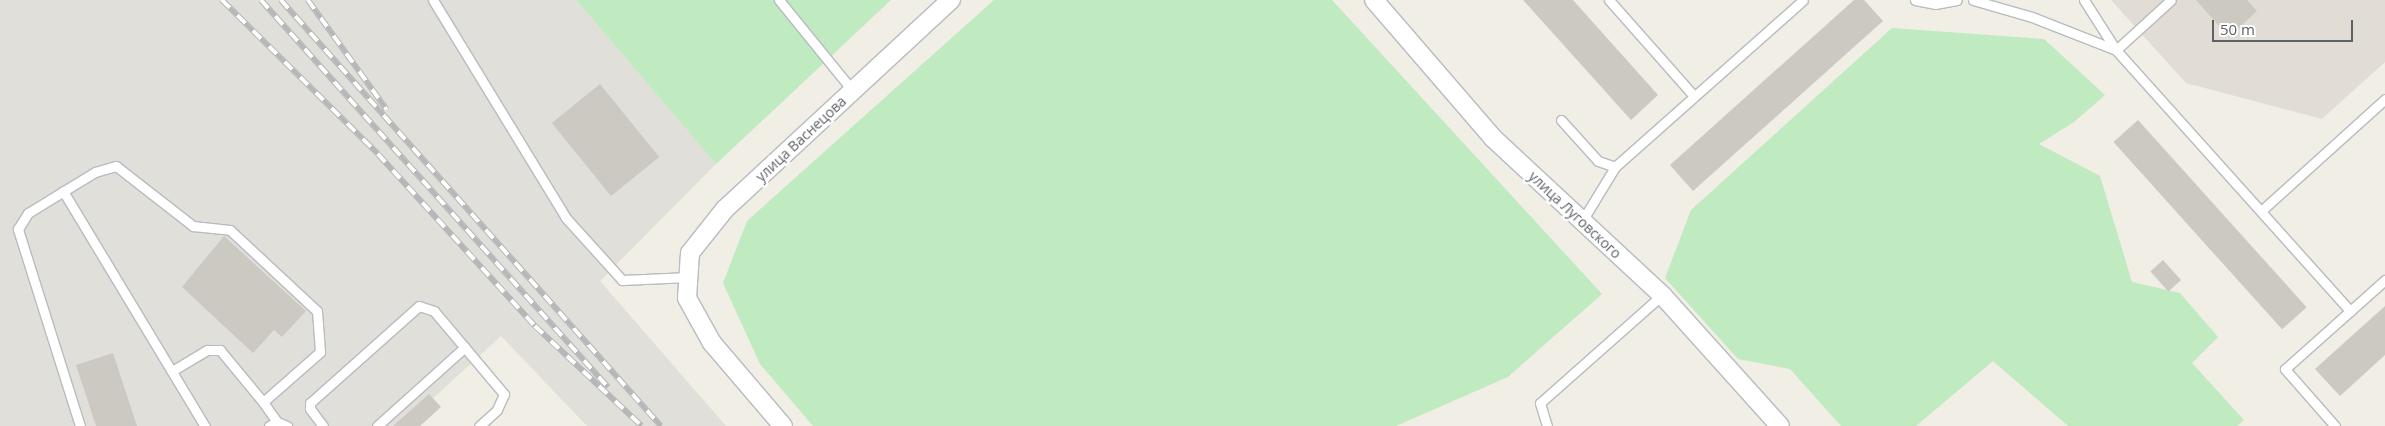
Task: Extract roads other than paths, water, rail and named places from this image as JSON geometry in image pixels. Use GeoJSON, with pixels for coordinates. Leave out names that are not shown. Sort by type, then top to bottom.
{"type":"FeatureCollection","features":[{"type":"Feature","properties":{"kind":"street","name":"улица Васнецова"},"geometry":{"type":"LineString","coordinates":[[783,426],[712,344],[687,298],[690,253],[725,209],[951,0]]}},
{"type":"Feature","properties":{"kind":"street","name":"улица Луговского"},"geometry":{"type":"LineString","coordinates":[[1374,0],[1493,138],[1662,296],[1780,426]]}},
{"type":"Feature","properties":{"kind":"lane"},"geometry":{"type":"LineString","coordinates":[[433,0],[566,218],[622,280],[689,277]]}},
{"type":"Feature","properties":{"kind":"lane"},"geometry":{"type":"LineString","coordinates":[[779,0],[853,91]]}},
{"type":"Feature","properties":{"kind":"lane"},"geometry":{"type":"LineString","coordinates":[[1609,0],[1694,96]]}},
{"type":"Feature","properties":{"kind":"lane"},"geometry":{"type":"LineString","coordinates":[[1582,221],[1615,167],[1802,0]]}},
{"type":"Feature","properties":{"kind":"lane"},"geometry":{"type":"LineString","coordinates":[[1915,0],[1935,4],[1957,0]]}},
{"type":"Feature","properties":{"kind":"lane"},"geometry":{"type":"LineString","coordinates":[[1973,0],[2032,17],[2116,50]]}},
{"type":"Feature","properties":{"kind":"lane"},"geometry":{"type":"LineString","coordinates":[[2084,0],[2116,50],[2350,310]]}},
{"type":"Feature","properties":{"kind":"lane"},"geometry":{"type":"LineString","coordinates":[[2116,50],[2171,0]]}},
{"type":"Feature","properties":{"kind":"lane"},"geometry":{"type":"LineString","coordinates":[[2261,211],[2385,99]]}},
{"type":"Feature","properties":{"kind":"lane"},"geometry":{"type":"LineString","coordinates":[[1561,120],[1598,161],[1615,167]]}},
{"type":"Feature","properties":{"kind":"lane"},"geometry":{"type":"LineString","coordinates":[[80,426],[18,229],[28,213],[104,167],[116,166],[193,226],[230,230],[310,304],[319,316],[320,352],[263,402]]}},
{"type":"Feature","properties":{"kind":"lane"},"geometry":{"type":"LineString","coordinates":[[64,191],[205,426]]}},
{"type":"Feature","properties":{"kind":"lane"},"geometry":{"type":"LineString","coordinates":[[2335,426],[2285,369],[2385,280]]}},
{"type":"Feature","properties":{"kind":"lane"},"geometry":{"type":"LineString","coordinates":[[1547,426],[1540,402],[1662,296]]}},
{"type":"Feature","properties":{"kind":"lane"},"geometry":{"type":"LineString","coordinates":[[324,426],[310,403],[419,306],[434,311],[504,394],[498,410],[479,426]]}},
{"type":"Feature","properties":{"kind":"lane"},"geometry":{"type":"LineString","coordinates":[[377,426],[465,347]]}},
{"type":"Feature","properties":{"kind":"lane"},"geometry":{"type":"LineString","coordinates":[[172,371],[207,350],[220,350],[263,402],[273,424],[287,426]]}},
{"type":"Feature","properties":{"kind":"railway"},"geometry":{"type":"LineString","coordinates":[[222,0],[378,154],[535,326],[642,426]]}},
{"type":"Feature","properties":{"kind":"railway"},"geometry":{"type":"LineString","coordinates":[[261,0],[608,387]]}},
{"type":"Feature","properties":{"kind":"railway"},"geometry":{"type":"LineString","coordinates":[[281,0],[661,426]]}},
{"type":"Feature","properties":{"kind":"railway"},"geometry":{"type":"LineString","coordinates":[[308,0],[387,110]]}}]}
